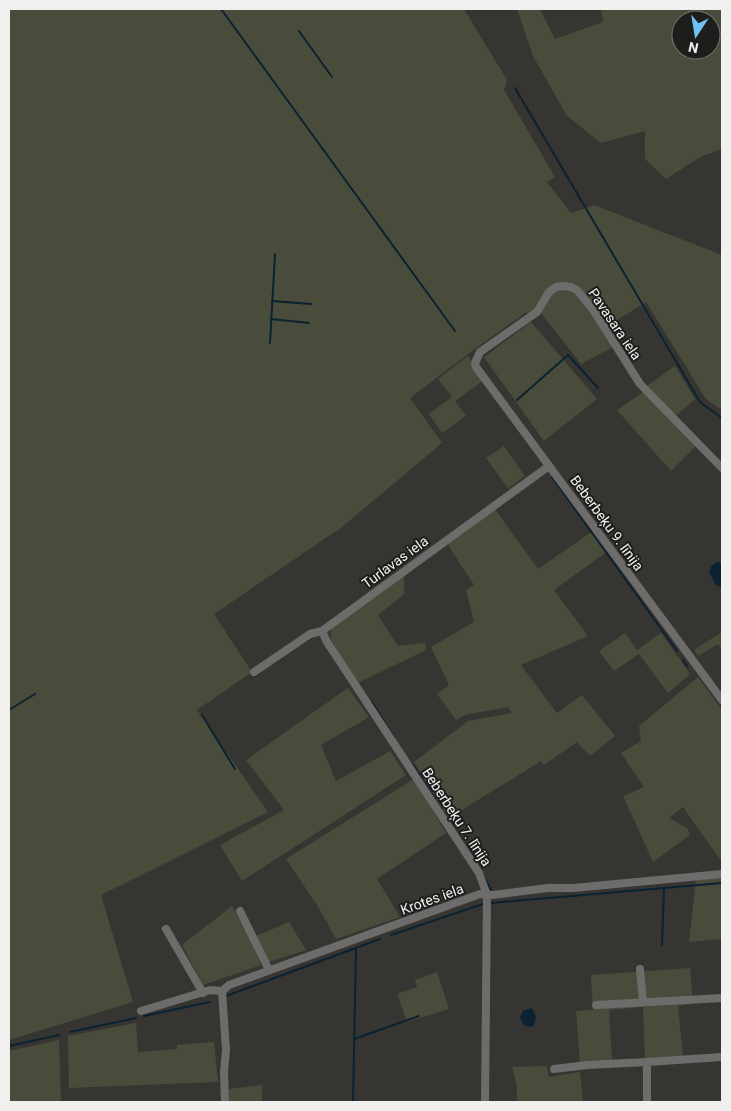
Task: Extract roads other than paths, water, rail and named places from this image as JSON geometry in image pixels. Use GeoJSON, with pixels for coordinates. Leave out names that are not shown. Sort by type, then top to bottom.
{"type":"FeatureCollection","features":[{"type":"Feature","properties":{"kind":"street","name":"Pavasara iela"},"geometry":{"type":"LineString","coordinates":[[476,360],[480,352],[537,312],[549,292],[556,287],[571,287],[578,290],[594,311],[640,384],[722,468]]}},
{"type":"Feature","properties":{"kind":"street","name":"Beberbeķu 9. līnija"},"geometry":{"type":"LineString","coordinates":[[476,360],[476,367],[722,700]]}},
{"type":"Feature","properties":{"kind":"street","name":"Turlavas iela"},"geometry":{"type":"LineString","coordinates":[[254,672],[310,634],[322,631],[550,466]]}},
{"type":"Feature","properties":{"kind":"street","name":"Beberbeķu 7. līnija"},"geometry":{"type":"LineString","coordinates":[[322,631],[327,642],[479,873],[487,895],[485,1102]]}},
{"type":"Feature","properties":{"kind":"street","name":"Krotes iela"},"geometry":{"type":"LineString","coordinates":[[222,991],[230,985],[269,970],[480,894],[487,895],[548,888],[573,888],[722,874]]}},
{"type":"Feature","properties":{"kind":"street"},"geometry":{"type":"LineString","coordinates":[[240,911],[269,970]]}},
{"type":"Feature","properties":{"kind":"street"},"geometry":{"type":"LineString","coordinates":[[166,929],[203,993]]}},
{"type":"Feature","properties":{"kind":"street"},"geometry":{"type":"LineString","coordinates":[[640,969],[643,1002]]}},
{"type":"Feature","properties":{"kind":"street"},"geometry":{"type":"LineString","coordinates":[[141,1011],[214,990],[222,991],[226,1050],[225,1102]]}},
{"type":"Feature","properties":{"kind":"street"},"geometry":{"type":"LineString","coordinates":[[596,1005],[722,998]]}},
{"type":"Feature","properties":{"kind":"street"},"geometry":{"type":"LineString","coordinates":[[554,1069],[722,1056]]}},
{"type":"Feature","properties":{"kind":"street"},"geometry":{"type":"LineString","coordinates":[[647,1062],[647,1102]]}},
{"type":"Feature","properties":{"kind":"water"},"geometry":{"type":"Polygon","coordinates":[[[717,562],[722,563],[722,587],[716,585],[709,572],[711,566],[717,562]]]}},
{"type":"Feature","properties":{"kind":"water"},"geometry":{"type":"Polygon","coordinates":[[[531,1008],[536,1018],[533,1026],[528,1027],[524,1025],[520,1018],[523,1011],[531,1008]]]}},
{"type":"Feature","properties":{"kind":"waterway"},"geometry":{"type":"LineString","coordinates":[[221,9],[455,331]]}},
{"type":"Feature","properties":{"kind":"waterway"},"geometry":{"type":"LineString","coordinates":[[299,31],[332,77]]}},
{"type":"Feature","properties":{"kind":"waterway"},"geometry":{"type":"LineString","coordinates":[[515,88],[700,402],[722,418]]}},
{"type":"Feature","properties":{"kind":"waterway"},"geometry":{"type":"LineString","coordinates":[[270,343],[275,254]]}},
{"type":"Feature","properties":{"kind":"waterway"},"geometry":{"type":"LineString","coordinates":[[272,301],[311,304]]}},
{"type":"Feature","properties":{"kind":"waterway"},"geometry":{"type":"LineString","coordinates":[[271,319],[309,323]]}},
{"type":"Feature","properties":{"kind":"waterway"},"geometry":{"type":"LineString","coordinates":[[517,400],[568,355],[598,388]]}},
{"type":"Feature","properties":{"kind":"waterway"},"geometry":{"type":"LineString","coordinates":[[552,477],[677,651]]}},
{"type":"Feature","properties":{"kind":"waterway"},"geometry":{"type":"LineString","coordinates":[[683,660],[687,666]]}},
{"type":"Feature","properties":{"kind":"waterway"},"geometry":{"type":"LineString","coordinates":[[9,710],[35,694]]}},
{"type":"Feature","properties":{"kind":"waterway"},"geometry":{"type":"LineString","coordinates":[[372,702],[394,738]]}},
{"type":"Feature","properties":{"kind":"waterway"},"geometry":{"type":"LineString","coordinates":[[202,715],[235,769]]}},
{"type":"Feature","properties":{"kind":"waterway"},"geometry":{"type":"LineString","coordinates":[[413,765],[435,799]]}},
{"type":"Feature","properties":{"kind":"waterway"},"geometry":{"type":"LineString","coordinates":[[479,867],[491,890]]}},
{"type":"Feature","properties":{"kind":"waterway"},"geometry":{"type":"LineString","coordinates":[[491,903],[722,883]]}},
{"type":"Feature","properties":{"kind":"waterway"},"geometry":{"type":"LineString","coordinates":[[662,945],[664,888]]}},
{"type":"Feature","properties":{"kind":"waterway"},"geometry":{"type":"LineString","coordinates":[[391,935],[483,904]]}},
{"type":"Feature","properties":{"kind":"waterway"},"geometry":{"type":"LineString","coordinates":[[226,996],[380,939]]}},
{"type":"Feature","properties":{"kind":"waterway"},"geometry":{"type":"LineString","coordinates":[[353,1102],[356,948]]}},
{"type":"Feature","properties":{"kind":"waterway"},"geometry":{"type":"LineString","coordinates":[[144,1016],[210,1002]]}},
{"type":"Feature","properties":{"kind":"waterway"},"geometry":{"type":"LineString","coordinates":[[354,1039],[419,1016]]}},
{"type":"Feature","properties":{"kind":"waterway"},"geometry":{"type":"LineString","coordinates":[[70,1032],[136,1018]]}},
{"type":"Feature","properties":{"kind":"waterway"},"geometry":{"type":"LineString","coordinates":[[9,1046],[59,1035]]}}]}
